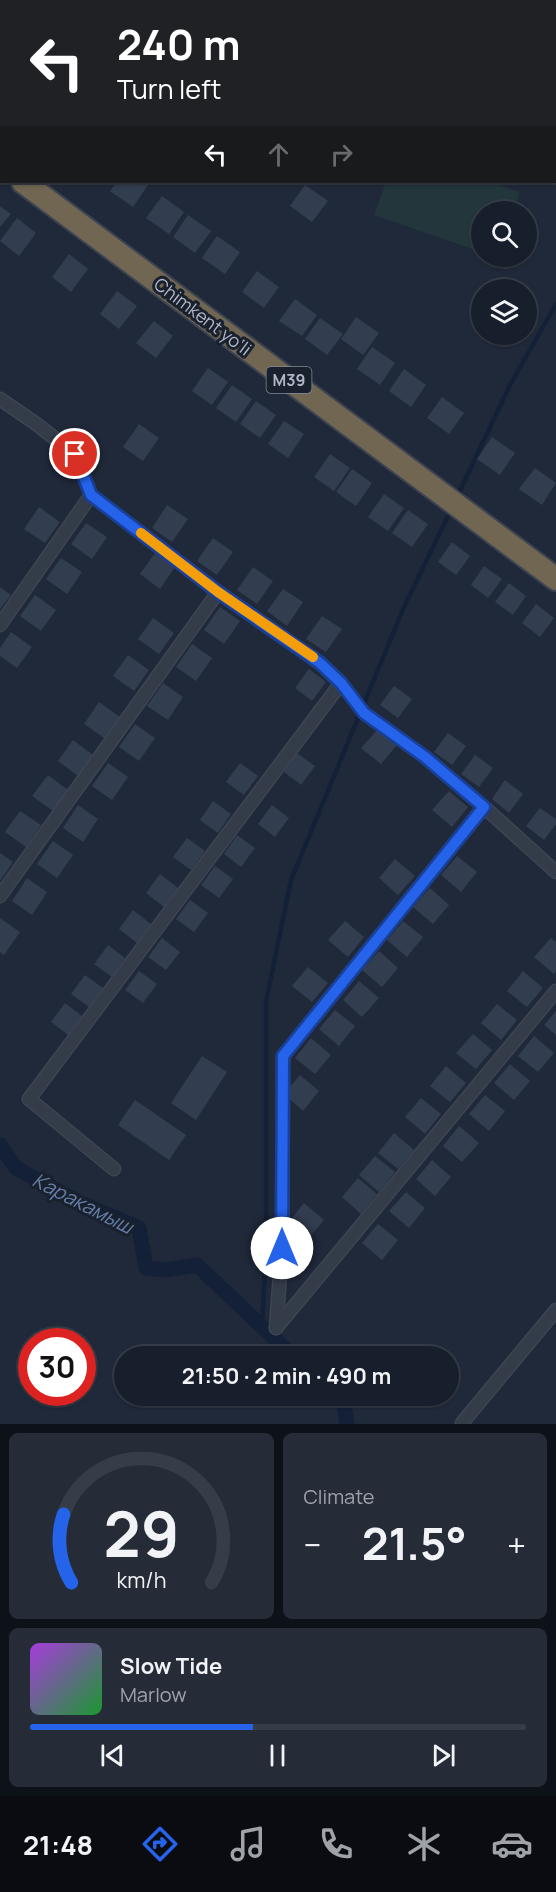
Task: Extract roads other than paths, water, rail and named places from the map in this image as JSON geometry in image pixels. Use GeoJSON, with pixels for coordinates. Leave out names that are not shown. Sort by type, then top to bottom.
{"type":"FeatureCollection","features":[{"type":"Feature","properties":{"kind":"highway","name":"Chimkent yo‘li"},"geometry":{"type":"LineString","coordinates":[[24,183],[556,579]]}},
{"type":"Feature","properties":{"kind":"street"},"geometry":{"type":"LineString","coordinates":[[0,399],[75,454],[91,495],[218,592],[320,663],[341,683],[364,713],[425,757],[556,872]]}},
{"type":"Feature","properties":{"kind":"street"},"geometry":{"type":"LineString","coordinates":[[0,625],[91,495]]}},
{"type":"Feature","properties":{"kind":"street"},"geometry":{"type":"LineString","coordinates":[[0,896],[218,592]]}},
{"type":"Feature","properties":{"kind":"street"},"geometry":{"type":"LineString","coordinates":[[114,1169],[29,1099],[341,683]]}},
{"type":"Feature","properties":{"kind":"street"},"geometry":{"type":"LineString","coordinates":[[484,807],[283,1056],[282,1248],[276,1328],[556,991]]}},
{"type":"Feature","properties":{"kind":"street"},"geometry":{"type":"LineString","coordinates":[[462,1423],[556,1310]]}},
{"type":"Feature","properties":{"kind":"waterway"},"geometry":{"type":"LineString","coordinates":[[457,497],[510,385],[556,304]]}},
{"type":"Feature","properties":{"kind":"waterway"},"geometry":{"type":"LineString","coordinates":[[262,1327],[266,1246],[266,1002],[291,880],[404,607],[452,508]]}},
{"type":"Feature","properties":{"kind":"waterway","name":"Каракамыш"},"geometry":{"type":"LineString","coordinates":[[0,1145],[16,1168],[81,1203],[139,1228],[146,1268],[166,1270],[197,1265],[282,1346]]}},
{"type":"Feature","properties":{"kind":"waterway","name":"Каракамыш"},"geometry":{"type":"LineString","coordinates":[[344,1406],[347,1424]]}}]}
